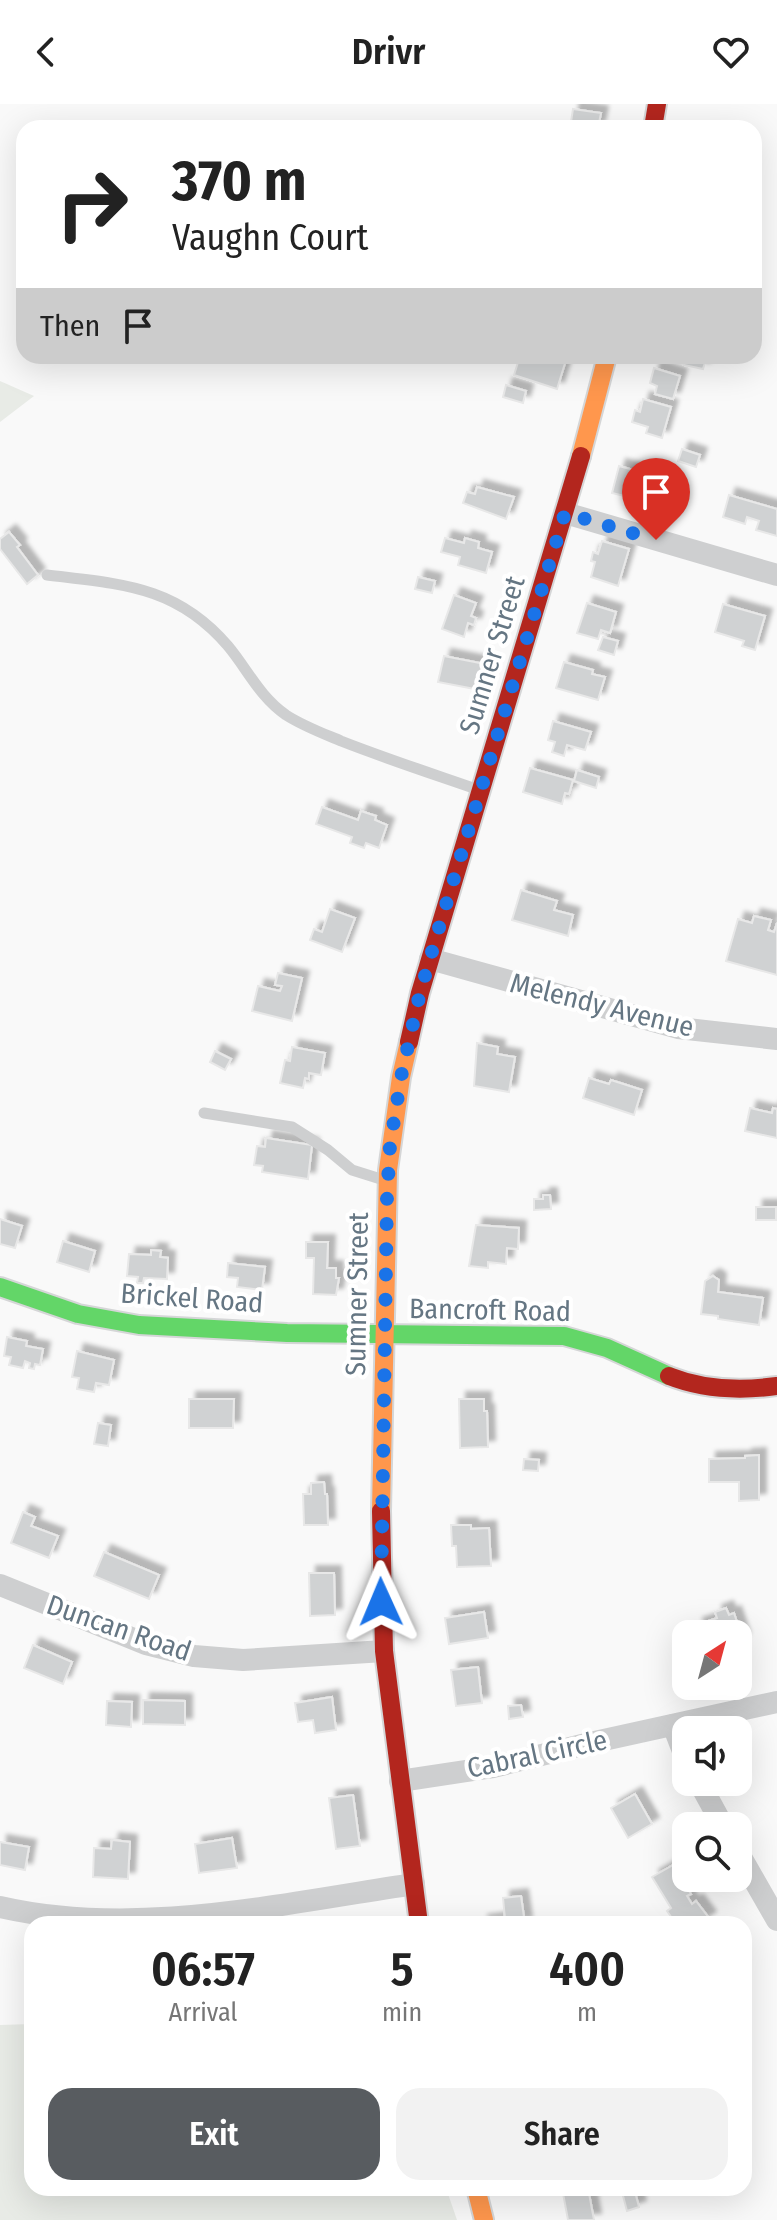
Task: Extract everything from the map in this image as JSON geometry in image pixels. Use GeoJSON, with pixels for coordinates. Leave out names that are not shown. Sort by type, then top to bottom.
{"type":"FeatureCollection","features":[{"type":"Feature","properties":{"kind":"main road","name":"Sumner Street"},"geometry":{"type":"LineString","coordinates":[[418,1916],[384,1651],[380,1558],[387,1181],[401,1077],[430,959],[565,513],[605,364]]}},
{"type":"Feature","properties":{"kind":"main road","name":"Brickel Road"},"geometry":{"type":"LineString","coordinates":[[0,1287],[78,1314],[139,1325],[384,1335]]}},
{"type":"Feature","properties":{"kind":"main road","name":"Bancroft Road"},"geometry":{"type":"LineString","coordinates":[[384,1335],[564,1336],[603,1345],[672,1377],[701,1386],[747,1391],[777,1386]]}},
{"type":"Feature","properties":{"kind":"main road"},"geometry":{"type":"LineString","coordinates":[[478,2196],[484,2220]]}},
{"type":"Feature","properties":{"kind":"street"},"geometry":{"type":"LineString","coordinates":[[565,513],[777,575]]}},
{"type":"Feature","properties":{"kind":"street","name":"Melendy Avenue"},"geometry":{"type":"LineString","coordinates":[[430,959],[678,1028],[777,1039]]}},
{"type":"Feature","properties":{"kind":"street","name":"Duncan Road"},"geometry":{"type":"LineString","coordinates":[[0,1585],[146,1644],[194,1656],[243,1660],[384,1651]]}},
{"type":"Feature","properties":{"kind":"street","name":"Cabral Circle"},"geometry":{"type":"LineString","coordinates":[[714,1716],[777,1702]]}},
{"type":"Feature","properties":{"kind":"street","name":"Cabral Circle"},"geometry":{"type":"LineString","coordinates":[[400,1781],[493,1767],[672,1725]]}},
{"type":"Feature","properties":{"kind":"street"},"geometry":{"type":"LineString","coordinates":[[752,1876],[777,1920]]}},
{"type":"Feature","properties":{"kind":"street"},"geometry":{"type":"LineString","coordinates":[[163,1916],[191,1915],[414,1884]]}},
{"type":"Feature","properties":{"kind":"street"},"geometry":{"type":"LineString","coordinates":[[0,1907],[58,1916]]}},
{"type":"Feature","properties":{"kind":"lane"},"geometry":{"type":"LineString","coordinates":[[47,575],[114,584],[173,600],[207,625],[229,647],[258,689],[283,713],[304,726],[370,753],[479,790]]}},
{"type":"Feature","properties":{"kind":"lane"},"geometry":{"type":"LineString","coordinates":[[204,1113],[292,1127],[352,1170],[387,1181]]}},
{"type":"Feature","properties":{"kind":"shaded area"},"geometry":{"type":"Polygon","coordinates":[[[0,381],[34,396],[0,422],[0,381]]]}},
{"type":"Feature","properties":{"kind":"shaded area"},"geometry":{"type":"Polygon","coordinates":[[[24,2024],[24,2196],[449,2196],[457,2220],[0,2220],[0,2025],[24,2024]]]}},
{"type":"Feature","properties":{"kind":"building"},"geometry":{"type":"Polygon","coordinates":[[[573,109],[601,113],[600,120],[571,120],[573,109]]]}},
{"type":"Feature","properties":{"kind":"building"},"geometry":{"type":"Polygon","coordinates":[[[517,364],[565,364],[557,389],[514,375],[517,364]]]}},
{"type":"Feature","properties":{"kind":"building"},"geometry":{"type":"Polygon","coordinates":[[[684,364],[704,364],[703,369],[684,364]]]}},
{"type":"Feature","properties":{"kind":"building"},"geometry":{"type":"Polygon","coordinates":[[[654,368],[680,376],[673,399],[655,394],[657,386],[650,383],[654,368]]]}},
{"type":"Feature","properties":{"kind":"building"},"geometry":{"type":"Polygon","coordinates":[[[506,385],[526,391],[523,403],[503,397],[506,385]]]}},
{"type":"Feature","properties":{"kind":"building"},"geometry":{"type":"Polygon","coordinates":[[[643,399],[671,407],[662,438],[646,433],[648,427],[632,422],[635,410],[640,412],[643,399]]]}},
{"type":"Feature","properties":{"kind":"building"},"geometry":{"type":"Polygon","coordinates":[[[682,449],[700,455],[696,467],[678,461],[682,449]]]}},
{"type":"Feature","properties":{"kind":"building"},"geometry":{"type":"Polygon","coordinates":[[[619,466],[652,475],[645,501],[612,493],[619,466]]]}},
{"type":"Feature","properties":{"kind":"building"},"geometry":{"type":"Polygon","coordinates":[[[477,487],[514,497],[506,519],[463,503],[467,492],[475,494],[477,487]]]}},
{"type":"Feature","properties":{"kind":"building"},"geometry":{"type":"Polygon","coordinates":[[[729,495],[777,509],[777,536],[756,530],[759,521],[747,517],[745,524],[723,517],[729,495]]]}},
{"type":"Feature","properties":{"kind":"building"},"geometry":{"type":"Polygon","coordinates":[[[9,532],[38,575],[27,584],[0,549],[0,539],[9,532]]]}},
{"type":"Feature","properties":{"kind":"building"},"geometry":{"type":"Polygon","coordinates":[[[445,538],[464,543],[465,538],[479,542],[478,548],[492,552],[486,573],[458,565],[460,557],[441,552],[445,538]]]}},
{"type":"Feature","properties":{"kind":"building"},"geometry":{"type":"Polygon","coordinates":[[[602,541],[629,549],[618,586],[591,577],[595,562],[591,561],[593,552],[598,554],[602,541]]]}},
{"type":"Feature","properties":{"kind":"building"},"geometry":{"type":"Polygon","coordinates":[[[418,577],[435,581],[432,593],[415,589],[418,577]]]}},
{"type":"Feature","properties":{"kind":"building"},"geometry":{"type":"Polygon","coordinates":[[[454,595],[476,603],[471,616],[476,618],[474,625],[468,623],[464,637],[442,629],[454,595]]]}},
{"type":"Feature","properties":{"kind":"building"},"geometry":{"type":"Polygon","coordinates":[[[587,603],[616,612],[610,633],[601,630],[598,639],[577,633],[587,603]]]}},
{"type":"Feature","properties":{"kind":"building"},"geometry":{"type":"Polygon","coordinates":[[[723,604],[765,616],[755,650],[742,646],[744,641],[715,632],[723,604]]]}},
{"type":"Feature","properties":{"kind":"building"},"geometry":{"type":"Polygon","coordinates":[[[603,637],[618,641],[614,655],[598,650],[603,637]]]}},
{"type":"Feature","properties":{"kind":"building"},"geometry":{"type":"Polygon","coordinates":[[[444,656],[485,664],[480,690],[438,682],[444,656]]]}},
{"type":"Feature","properties":{"kind":"building"},"geometry":{"type":"Polygon","coordinates":[[[564,662],[593,670],[592,674],[605,677],[598,700],[556,688],[564,662]]]}},
{"type":"Feature","properties":{"kind":"building"},"geometry":{"type":"Polygon","coordinates":[[[553,721],[591,732],[585,750],[567,745],[564,756],[552,752],[555,742],[548,740],[553,721]]]}},
{"type":"Feature","properties":{"kind":"building"},"geometry":{"type":"Polygon","coordinates":[[[530,768],[573,780],[562,804],[523,792],[530,768]]]}},
{"type":"Feature","properties":{"kind":"building"},"geometry":{"type":"Polygon","coordinates":[[[577,770],[599,777],[596,788],[574,781],[577,770]]]}},
{"type":"Feature","properties":{"kind":"building"},"geometry":{"type":"Polygon","coordinates":[[[322,807],[358,820],[361,811],[376,816],[375,820],[387,825],[379,848],[366,843],[364,848],[350,843],[352,837],[316,824],[322,807]]]}},
{"type":"Feature","properties":{"kind":"building"},"geometry":{"type":"Polygon","coordinates":[[[521,890],[557,901],[554,910],[573,915],[568,936],[512,920],[521,890]]]}},
{"type":"Feature","properties":{"kind":"building"},"geometry":{"type":"Polygon","coordinates":[[[330,909],[355,918],[342,952],[310,940],[314,929],[322,932],[330,909]]]}},
{"type":"Feature","properties":{"kind":"building"},"geometry":{"type":"Polygon","coordinates":[[[754,916],[771,920],[768,930],[774,932],[777,923],[777,975],[726,961],[738,919],[752,923],[754,916]]]}},
{"type":"Feature","properties":{"kind":"building"},"geometry":{"type":"Polygon","coordinates":[[[278,973],[302,978],[292,1021],[252,1011],[258,986],[280,991],[282,986],[275,985],[278,973]]]}},
{"type":"Feature","properties":{"kind":"building"},"geometry":{"type":"Polygon","coordinates":[[[477,1043],[498,1047],[497,1054],[515,1057],[509,1092],[474,1086],[477,1043]]]}},
{"type":"Feature","properties":{"kind":"building"},"geometry":{"type":"Polygon","coordinates":[[[292,1047],[325,1053],[321,1075],[309,1073],[303,1088],[280,1083],[285,1060],[290,1061],[292,1047]]]}},
{"type":"Feature","properties":{"kind":"building"},"geometry":{"type":"Polygon","coordinates":[[[215,1051],[231,1059],[225,1070],[210,1062],[215,1051]]]}},
{"type":"Feature","properties":{"kind":"building"},"geometry":{"type":"Polygon","coordinates":[[[589,1078],[609,1084],[611,1080],[642,1090],[634,1115],[583,1098],[589,1078]]]}},
{"type":"Feature","properties":{"kind":"building"},"geometry":{"type":"Polygon","coordinates":[[[750,1108],[772,1113],[773,1108],[777,1109],[777,1138],[745,1131],[750,1108]]]}},
{"type":"Feature","properties":{"kind":"building"},"geometry":{"type":"Polygon","coordinates":[[[266,1138],[312,1145],[308,1179],[262,1172],[263,1166],[254,1165],[257,1146],[265,1147],[266,1138]]]}},
{"type":"Feature","properties":{"kind":"building"},"geometry":{"type":"Polygon","coordinates":[[[543,1195],[550,1195],[551,1209],[534,1210],[534,1199],[543,1199],[543,1195]]]}},
{"type":"Feature","properties":{"kind":"building"},"geometry":{"type":"Polygon","coordinates":[[[756,1207],[776,1207],[776,1220],[756,1220],[756,1207]]]}},
{"type":"Feature","properties":{"kind":"building"},"geometry":{"type":"Polygon","coordinates":[[[0,1219],[22,1226],[15,1248],[0,1244],[0,1219]]]}},
{"type":"Feature","properties":{"kind":"building"},"geometry":{"type":"Polygon","coordinates":[[[476,1225],[519,1228],[518,1249],[507,1248],[506,1264],[488,1262],[488,1268],[469,1266],[476,1225]]]}},
{"type":"Feature","properties":{"kind":"building"},"geometry":{"type":"Polygon","coordinates":[[[63,1241],[95,1251],[89,1272],[57,1262],[63,1241]]]}},
{"type":"Feature","properties":{"kind":"building"},"geometry":{"type":"Polygon","coordinates":[[[306,1242],[328,1242],[327,1268],[336,1268],[336,1278],[339,1278],[336,1295],[313,1294],[314,1258],[306,1258],[306,1242]]]}},
{"type":"Feature","properties":{"kind":"building"},"geometry":{"type":"Polygon","coordinates":[[[151,1250],[161,1251],[160,1257],[168,1258],[167,1279],[144,1278],[143,1283],[137,1283],[138,1277],[127,1276],[129,1254],[151,1255],[151,1250]]]}},
{"type":"Feature","properties":{"kind":"building"},"geometry":{"type":"Polygon","coordinates":[[[228,1263],[265,1267],[262,1290],[237,1287],[238,1278],[227,1277],[228,1263]]]}},
{"type":"Feature","properties":{"kind":"building"},"geometry":{"type":"Polygon","coordinates":[[[713,1276],[719,1280],[718,1292],[763,1298],[759,1325],[701,1314],[705,1281],[713,1276]]]}},
{"type":"Feature","properties":{"kind":"building"},"geometry":{"type":"Polygon","coordinates":[[[7,1337],[27,1341],[26,1346],[43,1349],[40,1365],[29,1368],[30,1363],[25,1361],[23,1368],[9,1365],[11,1357],[4,1356],[7,1337]]]}},
{"type":"Feature","properties":{"kind":"building"},"geometry":{"type":"Polygon","coordinates":[[[77,1351],[114,1360],[109,1385],[96,1383],[94,1392],[77,1389],[79,1378],[72,1377],[77,1351]]]}},
{"type":"Feature","properties":{"kind":"building"},"geometry":{"type":"Polygon","coordinates":[[[189,1399],[234,1399],[233,1428],[189,1428],[189,1399]]]}},
{"type":"Feature","properties":{"kind":"building"},"geometry":{"type":"Polygon","coordinates":[[[459,1399],[484,1399],[488,1447],[460,1448],[459,1399]]]}},
{"type":"Feature","properties":{"kind":"building"},"geometry":{"type":"Polygon","coordinates":[[[98,1423],[111,1425],[108,1446],[94,1444],[98,1423]]]}},
{"type":"Feature","properties":{"kind":"building"},"geometry":{"type":"Polygon","coordinates":[[[759,1455],[759,1500],[739,1501],[739,1482],[709,1482],[709,1459],[759,1455]]]}},
{"type":"Feature","properties":{"kind":"building"},"geometry":{"type":"Polygon","coordinates":[[[524,1459],[539,1460],[538,1471],[523,1470],[524,1459]]]}},
{"type":"Feature","properties":{"kind":"building"},"geometry":{"type":"Polygon","coordinates":[[[324,1482],[328,1525],[304,1525],[303,1494],[311,1494],[311,1483],[324,1482]]]}},
{"type":"Feature","properties":{"kind":"building"},"geometry":{"type":"Polygon","coordinates":[[[23,1512],[35,1517],[31,1526],[58,1536],[49,1558],[11,1543],[23,1512]]]}},
{"type":"Feature","properties":{"kind":"building"},"geometry":{"type":"Polygon","coordinates":[[[451,1525],[471,1525],[471,1529],[489,1528],[491,1566],[457,1567],[451,1525]]]}},
{"type":"Feature","properties":{"kind":"building"},"geometry":{"type":"Polygon","coordinates":[[[104,1552],[159,1575],[149,1599],[94,1576],[104,1552]]]}},
{"type":"Feature","properties":{"kind":"building"},"geometry":{"type":"Polygon","coordinates":[[[309,1573],[334,1573],[335,1615],[310,1616],[309,1573]]]}},
{"type":"Feature","properties":{"kind":"building"},"geometry":{"type":"Polygon","coordinates":[[[726,1608],[729,1615],[734,1613],[736,1620],[711,1620],[717,1618],[715,1612],[726,1608]]]}},
{"type":"Feature","properties":{"kind":"building"},"geometry":{"type":"Polygon","coordinates":[[[484,1612],[488,1638],[449,1644],[445,1618],[484,1612]]]}},
{"type":"Feature","properties":{"kind":"building"},"geometry":{"type":"Polygon","coordinates":[[[33,1645],[72,1662],[63,1684],[24,1668],[33,1645]]]}},
{"type":"Feature","properties":{"kind":"building"},"geometry":{"type":"Polygon","coordinates":[[[478,1667],[482,1703],[456,1706],[451,1670],[478,1667]]]}},
{"type":"Feature","properties":{"kind":"building"},"geometry":{"type":"Polygon","coordinates":[[[332,1697],[336,1730],[315,1733],[313,1720],[298,1722],[295,1703],[332,1697]]]}},
{"type":"Feature","properties":{"kind":"building"},"geometry":{"type":"Polygon","coordinates":[[[143,1700],[185,1701],[185,1725],[143,1724],[143,1700]]]}},
{"type":"Feature","properties":{"kind":"building"},"geometry":{"type":"Polygon","coordinates":[[[107,1701],[132,1702],[131,1727],[106,1725],[107,1701]]]}},
{"type":"Feature","properties":{"kind":"building"},"geometry":{"type":"Polygon","coordinates":[[[521,1705],[523,1717],[509,1719],[508,1706],[521,1705]]]}},
{"type":"Feature","properties":{"kind":"building"},"geometry":{"type":"Polygon","coordinates":[[[635,1794],[652,1824],[628,1838],[611,1808],[635,1794]]]}},
{"type":"Feature","properties":{"kind":"building"},"geometry":{"type":"Polygon","coordinates":[[[353,1795],[360,1846],[336,1849],[329,1798],[353,1795]]]}},
{"type":"Feature","properties":{"kind":"building"},"geometry":{"type":"Polygon","coordinates":[[[232,1838],[237,1868],[199,1873],[195,1844],[232,1838]]]}},
{"type":"Feature","properties":{"kind":"building"},"geometry":{"type":"Polygon","coordinates":[[[112,1840],[130,1842],[128,1879],[93,1877],[94,1848],[111,1849],[112,1840]]]}},
{"type":"Feature","properties":{"kind":"building"},"geometry":{"type":"Polygon","coordinates":[[[0,1842],[29,1847],[25,1870],[0,1865],[0,1842]]]}},
{"type":"Feature","properties":{"kind":"building"},"geometry":{"type":"Polygon","coordinates":[[[672,1866],[672,1892],[690,1892],[687,1896],[692,1904],[696,1901],[707,1916],[670,1916],[667,1911],[671,1908],[652,1877],[672,1866]]]}},
{"type":"Feature","properties":{"kind":"building"},"geometry":{"type":"Polygon","coordinates":[[[521,1896],[524,1916],[505,1916],[503,1898],[521,1896]]]}},
{"type":"Feature","properties":{"kind":"building"},"geometry":{"type":"Polygon","coordinates":[[[564,2196],[590,2196],[594,2220],[568,2220],[564,2196]]]}},
{"type":"Feature","properties":{"kind":"building"},"geometry":{"type":"Polygon","coordinates":[[[623,2196],[636,2196],[639,2207],[627,2211],[623,2196]]]}},
{"type":"Feature","properties":{"kind":"traffic: fast"},"geometry":{"type":"LineString","coordinates":[[0,1287],[78,1314],[139,1325],[287,1333],[564,1336],[607,1348],[669,1376]]}},
{"type":"Feature","properties":{"kind":"traffic: slow"},"geometry":{"type":"LineString","coordinates":[[581,456],[605,364]]}},
{"type":"Feature","properties":{"kind":"traffic: slow"},"geometry":{"type":"LineString","coordinates":[[381,1511],[388,1170],[409,1042]]}},
{"type":"Feature","properties":{"kind":"traffic: slow"},"geometry":{"type":"LineString","coordinates":[[478,2196],[484,2220]]}},
{"type":"Feature","properties":{"kind":"traffic: jam"},"geometry":{"type":"LineString","coordinates":[[654,120],[657,104]]}},
{"type":"Feature","properties":{"kind":"traffic: jam"},"geometry":{"type":"LineString","coordinates":[[409,1042],[420,993],[581,456]]}},
{"type":"Feature","properties":{"kind":"traffic: jam"},"geometry":{"type":"LineString","coordinates":[[669,1376],[722,1388],[777,1386]]}},
{"type":"Feature","properties":{"kind":"traffic: jam"},"geometry":{"type":"LineString","coordinates":[[381,1511],[384,1651],[418,1916]]}},
{"type":"Feature","properties":{"kind":"route"},"geometry":{"type":"LineString","coordinates":[[381,1602],[387,1181],[401,1077],[420,993],[565,513],[656,540]]}}]}
